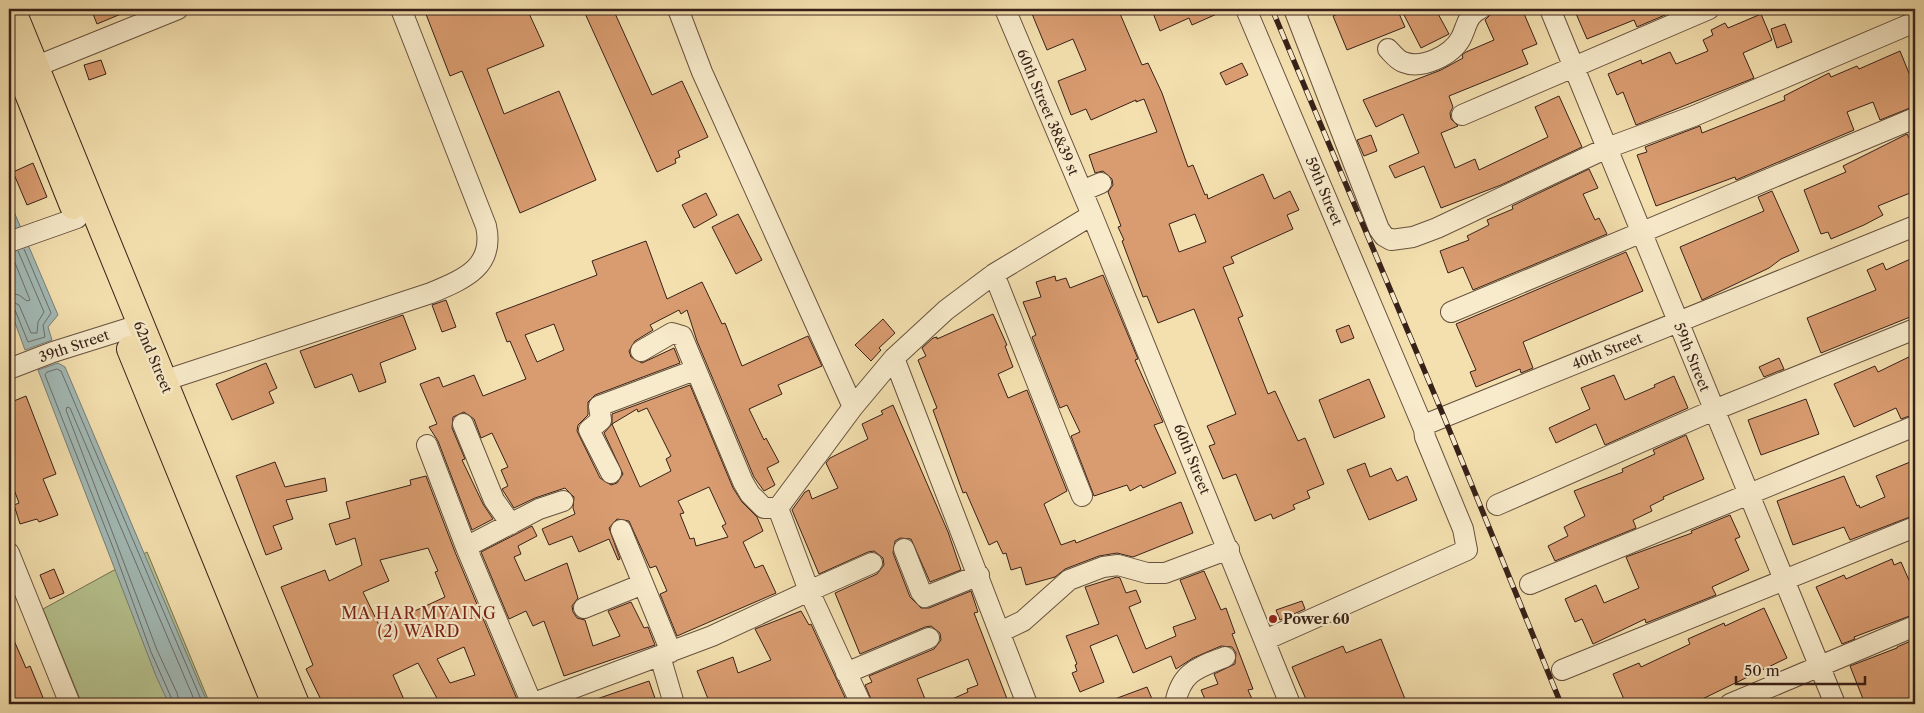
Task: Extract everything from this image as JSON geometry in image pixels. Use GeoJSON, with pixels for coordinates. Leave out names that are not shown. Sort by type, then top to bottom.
{"type":"FeatureCollection","features":[{"type":"Feature","properties":{"kind":"main road","name":"62nd Street"},"geometry":{"type":"LineString","coordinates":[[12,9],[37,66],[131,327],[274,704]]}},
{"type":"Feature","properties":{"kind":"main road","name":"62nd Street"},"geometry":{"type":"LineString","coordinates":[[9,46],[77,218],[131,327],[162,381],[296,704]]}},
{"type":"Feature","properties":{"kind":"street"},"geometry":{"type":"LineString","coordinates":[[37,66],[178,9]]}},
{"type":"Feature","properties":{"kind":"street"},"geometry":{"type":"LineString","coordinates":[[162,381],[431,293],[452,284],[480,265],[488,248],[486,226],[401,9]]}},
{"type":"Feature","properties":{"kind":"street"},"geometry":{"type":"LineString","coordinates":[[678,9],[702,72],[854,407]]}},
{"type":"Feature","properties":{"kind":"street","name":"60th Street 38&39 st"},"geometry":{"type":"LineString","coordinates":[[1005,9],[1092,215]]}},
{"type":"Feature","properties":{"kind":"street","name":"59th Street"},"geometry":{"type":"LineString","coordinates":[[1246,9],[1424,429]]}},
{"type":"Feature","properties":{"kind":"street"},"geometry":{"type":"LineString","coordinates":[[1294,9],[1379,229],[1384,236],[1391,240],[1413,237],[1437,228],[1607,148],[1694,116],[1915,22]]}},
{"type":"Feature","properties":{"kind":"street"},"geometry":{"type":"LineString","coordinates":[[1388,49],[1401,62],[1415,65],[1443,56],[1454,48],[1471,16],[1480,9]]}},
{"type":"Feature","properties":{"kind":"street","name":"59th Street"},"geometry":{"type":"LineString","coordinates":[[1550,9],[1834,704]]}},
{"type":"Feature","properties":{"kind":"street"},"geometry":{"type":"LineString","coordinates":[[1462,115],[1709,9]]}},
{"type":"Feature","properties":{"kind":"street"},"geometry":{"type":"LineString","coordinates":[[1451,312],[1915,118]]}},
{"type":"Feature","properties":{"kind":"street"},"geometry":{"type":"LineString","coordinates":[[1082,190],[1101,183]]}},
{"type":"Feature","properties":{"kind":"street"},"geometry":{"type":"LineString","coordinates":[[778,508],[854,407],[894,358],[946,310],[994,274],[1092,215]]}},
{"type":"Feature","properties":{"kind":"street","name":"60th Street"},"geometry":{"type":"LineString","coordinates":[[1092,215],[1229,549],[1290,704]]}},
{"type":"Feature","properties":{"kind":"street"},"geometry":{"type":"LineString","coordinates":[[9,242],[77,218]]}},
{"type":"Feature","properties":{"kind":"street","name":"40th Street"},"geometry":{"type":"LineString","coordinates":[[1424,429],[1429,423],[1444,416],[1915,226]]}},
{"type":"Feature","properties":{"kind":"street"},"geometry":{"type":"LineString","coordinates":[[994,274],[1082,496]]}},
{"type":"Feature","properties":{"kind":"street","name":"39th Street"},"geometry":{"type":"LineString","coordinates":[[9,369],[53,352],[131,327]]}},
{"type":"Feature","properties":{"kind":"street"},"geometry":{"type":"LineString","coordinates":[[1497,505],[1714,410],[1915,329]]}},
{"type":"Feature","properties":{"kind":"street"},"geometry":{"type":"LineString","coordinates":[[641,351],[672,333],[680,334],[750,494],[764,508],[778,508]]}},
{"type":"Feature","properties":{"kind":"street"},"geometry":{"type":"LineString","coordinates":[[894,358],[1027,704]]}},
{"type":"Feature","properties":{"kind":"street"},"geometry":{"type":"LineString","coordinates":[[611,474],[589,430],[601,420],[599,406],[695,370]]}},
{"type":"Feature","properties":{"kind":"street"},"geometry":{"type":"LineString","coordinates":[[463,424],[491,494],[511,524]]}},
{"type":"Feature","properties":{"kind":"street"},"geometry":{"type":"LineString","coordinates":[[1530,584],[1915,426]]}},
{"type":"Feature","properties":{"kind":"street"},"geometry":{"type":"LineString","coordinates":[[1265,640],[1465,552],[1468,547],[1466,538],[1425,437],[1424,429]]}},
{"type":"Feature","properties":{"kind":"street"},"geometry":{"type":"LineString","coordinates":[[427,445],[466,547],[531,704],[712,636],[872,563]]}},
{"type":"Feature","properties":{"kind":"street"},"geometry":{"type":"LineString","coordinates":[[466,547],[539,509],[563,501]]}},
{"type":"Feature","properties":{"kind":"street"},"geometry":{"type":"LineString","coordinates":[[778,508],[809,591],[860,704]]}},
{"type":"Feature","properties":{"kind":"street"},"geometry":{"type":"LineString","coordinates":[[1562,670],[1915,527]]}},
{"type":"Feature","properties":{"kind":"street"},"geometry":{"type":"LineString","coordinates":[[620,530],[643,584],[665,654],[674,704]]}},
{"type":"Feature","properties":{"kind":"street"},"geometry":{"type":"LineString","coordinates":[[904,549],[921,592],[925,597],[979,575]]}},
{"type":"Feature","properties":{"kind":"street"},"geometry":{"type":"LineString","coordinates":[[1000,632],[1023,621],[1070,580],[1103,567],[1118,565],[1146,573],[1165,573],[1229,549]]}},
{"type":"Feature","properties":{"kind":"street"},"geometry":{"type":"LineString","coordinates":[[9,553],[70,704]]}},
{"type":"Feature","properties":{"kind":"street"},"geometry":{"type":"LineString","coordinates":[[584,608],[643,584]]}},
{"type":"Feature","properties":{"kind":"street"},"geometry":{"type":"LineString","coordinates":[[1730,704],[1915,626]]}},
{"type":"Feature","properties":{"kind":"street"},"geometry":{"type":"LineString","coordinates":[[846,673],[930,638]]}},
{"type":"Feature","properties":{"kind":"street"},"geometry":{"type":"LineString","coordinates":[[1175,704],[1180,686],[1190,672],[1225,657]]}},
{"type":"Feature","properties":{"kind":"green space"},"geometry":{"type":"Polygon","coordinates":[[[147,552],[210,704],[82,704],[43,609],[147,552]]]}},
{"type":"Feature","properties":{"kind":"water"},"geometry":{"type":"Polygon","coordinates":[[[9,200],[58,315],[48,327],[52,340],[25,350],[9,306],[9,200]]]}},
{"type":"Feature","properties":{"kind":"water"},"geometry":{"type":"Polygon","coordinates":[[[58,363],[65,367],[208,704],[169,704],[156,676],[38,370],[58,363]]]}},
{"type":"Feature","properties":{"kind":"building"},"geometry":{"type":"Polygon","coordinates":[[[91,9],[133,9],[97,24],[91,9]]]}},
{"type":"Feature","properties":{"kind":"building"},"geometry":{"type":"Polygon","coordinates":[[[424,9],[527,9],[544,46],[487,69],[504,114],[559,91],[596,180],[520,213],[462,71],[450,76],[424,9]]]}},
{"type":"Feature","properties":{"kind":"building"},"geometry":{"type":"Polygon","coordinates":[[[583,9],[613,9],[652,95],[682,81],[708,137],[678,151],[680,157],[675,159],[676,163],[657,172],[583,9]]]}},
{"type":"Feature","properties":{"kind":"building"},"geometry":{"type":"Polygon","coordinates":[[[1030,9],[1118,9],[1142,65],[1148,63],[1162,93],[1188,167],[1193,165],[1208,199],[1263,174],[1274,199],[1290,191],[1299,210],[1287,215],[1293,229],[1231,257],[1234,263],[1223,267],[1243,316],[1238,318],[1268,394],[1275,391],[1298,441],[1305,438],[1324,484],[1307,491],[1310,498],[1293,505],[1295,509],[1273,519],[1271,514],[1255,521],[1236,474],[1223,479],[1209,446],[1215,444],[1207,426],[1236,414],[1194,309],[1158,323],[1147,296],[1143,297],[1122,241],[1124,240],[1118,227],[1121,226],[1108,192],[1113,185],[1112,179],[1103,171],[1095,173],[1089,155],[1157,132],[1144,99],[1136,102],[1136,100],[1091,120],[1086,109],[1071,115],[1058,81],[1086,70],[1073,39],[1047,50],[1030,9]],[[1195,214],[1169,224],[1179,252],[1206,242],[1195,214]]]}},
{"type":"Feature","properties":{"kind":"building"},"geometry":{"type":"Polygon","coordinates":[[[1162,9],[1228,9],[1192,25],[1189,18],[1160,31],[1153,13],[1162,9]]]}},
{"type":"Feature","properties":{"kind":"building"},"geometry":{"type":"Polygon","coordinates":[[[1341,9],[1397,9],[1405,27],[1347,50],[1333,16],[1342,12],[1341,9]]]}},
{"type":"Feature","properties":{"kind":"building"},"geometry":{"type":"Polygon","coordinates":[[[1417,9],[1423,9],[1427,15],[1436,10],[1449,34],[1421,48],[1404,15],[1417,9]]]}},
{"type":"Feature","properties":{"kind":"building"},"geometry":{"type":"Polygon","coordinates":[[[1503,9],[1522,9],[1537,44],[1522,50],[1528,64],[1449,96],[1453,107],[1450,113],[1451,119],[1458,126],[1441,133],[1455,168],[1475,159],[1479,170],[1548,137],[1535,107],[1559,96],[1582,147],[1501,185],[1441,208],[1424,166],[1395,178],[1389,166],[1419,153],[1403,114],[1376,127],[1363,100],[1441,70],[1463,58],[1462,55],[1466,52],[1494,40],[1485,20],[1491,14],[1503,9]]]}},
{"type":"Feature","properties":{"kind":"building"},"geometry":{"type":"Polygon","coordinates":[[[1574,9],[1679,9],[1637,27],[1634,20],[1587,39],[1574,9]]]}},
{"type":"Feature","properties":{"kind":"building"},"geometry":{"type":"Polygon","coordinates":[[[1761,14],[1772,40],[1743,53],[1754,78],[1636,125],[1623,92],[1617,95],[1608,74],[1641,60],[1642,64],[1670,52],[1676,64],[1708,51],[1703,40],[1713,35],[1711,30],[1725,23],[1728,28],[1761,14]]]}},
{"type":"Feature","properties":{"kind":"building"},"geometry":{"type":"Polygon","coordinates":[[[1785,24],[1792,42],[1777,48],[1771,29],[1785,24]]]}},
{"type":"Feature","properties":{"kind":"building"},"geometry":{"type":"Polygon","coordinates":[[[1900,51],[1915,88],[1915,106],[1880,120],[1873,102],[1847,112],[1854,130],[1736,180],[1735,177],[1656,206],[1637,155],[1647,152],[1645,147],[1700,126],[1702,133],[1785,100],[1784,96],[1829,73],[1831,77],[1857,66],[1859,69],[1900,51]]]}},
{"type":"Feature","properties":{"kind":"building"},"geometry":{"type":"Polygon","coordinates":[[[101,60],[106,74],[89,80],[84,65],[101,60]]]}},
{"type":"Feature","properties":{"kind":"building"},"geometry":{"type":"Polygon","coordinates":[[[1242,63],[1248,75],[1226,85],[1220,73],[1242,63]]]}},
{"type":"Feature","properties":{"kind":"building"},"geometry":{"type":"Polygon","coordinates":[[[1907,134],[1909,138],[1915,135],[1915,191],[1878,206],[1883,215],[1864,225],[1831,239],[1828,232],[1821,234],[1804,190],[1846,172],[1843,166],[1907,134]]]}},
{"type":"Feature","properties":{"kind":"building"},"geometry":{"type":"Polygon","coordinates":[[[1371,135],[1377,151],[1364,156],[1357,140],[1371,135]]]}},
{"type":"Feature","properties":{"kind":"building"},"geometry":{"type":"Polygon","coordinates":[[[33,163],[47,197],[27,205],[13,172],[33,163]]]}},
{"type":"Feature","properties":{"kind":"building"},"geometry":{"type":"Polygon","coordinates":[[[1589,169],[1598,188],[1583,194],[1595,220],[1599,218],[1607,234],[1473,290],[1463,267],[1448,273],[1440,251],[1469,240],[1467,236],[1489,225],[1487,220],[1513,209],[1512,206],[1589,169]]]}},
{"type":"Feature","properties":{"kind":"building"},"geometry":{"type":"Polygon","coordinates":[[[1772,191],[1799,251],[1781,259],[1769,268],[1702,300],[1680,247],[1764,211],[1758,197],[1772,191]]]}},
{"type":"Feature","properties":{"kind":"building"},"geometry":{"type":"Polygon","coordinates":[[[706,193],[717,215],[694,228],[682,205],[706,193]]]}},
{"type":"Feature","properties":{"kind":"building"},"geometry":{"type":"Polygon","coordinates":[[[738,214],[762,260],[736,274],[712,227],[738,214]]]}},
{"type":"Feature","properties":{"kind":"building"},"geometry":{"type":"Polygon","coordinates":[[[646,241],[667,299],[702,282],[722,324],[725,323],[742,366],[808,336],[822,366],[778,385],[782,394],[749,409],[764,440],[766,438],[779,462],[767,468],[775,485],[764,491],[754,477],[697,341],[687,310],[681,314],[679,310],[650,325],[653,330],[635,341],[629,351],[631,357],[642,363],[674,348],[680,363],[595,395],[588,402],[588,415],[578,425],[577,431],[600,478],[611,485],[617,483],[623,474],[604,433],[612,424],[612,414],[690,385],[733,488],[742,502],[757,517],[763,531],[743,542],[755,568],[763,565],[776,593],[677,636],[660,594],[667,591],[656,566],[650,568],[629,521],[617,519],[609,528],[620,559],[618,560],[609,539],[579,552],[572,536],[549,545],[542,529],[575,514],[573,508],[574,497],[565,488],[535,498],[514,508],[502,489],[508,486],[501,470],[508,467],[492,433],[481,438],[474,419],[464,412],[453,417],[452,428],[465,459],[462,460],[483,504],[493,519],[472,530],[438,441],[429,427],[437,424],[420,384],[439,377],[443,387],[474,375],[483,396],[526,379],[510,341],[507,342],[496,313],[597,275],[592,261],[646,241]],[[554,324],[525,335],[537,362],[564,350],[554,324]],[[647,408],[638,412],[637,409],[612,424],[640,487],[671,471],[666,459],[671,456],[647,408]],[[709,487],[678,501],[684,513],[680,514],[690,539],[694,538],[696,546],[728,537],[722,526],[726,524],[709,487]]]}},
{"type":"Feature","properties":{"kind":"building"},"geometry":{"type":"Polygon","coordinates":[[[1626,252],[1643,291],[1523,342],[1533,368],[1521,373],[1520,369],[1476,387],[1470,372],[1476,370],[1456,324],[1626,252]]]}},
{"type":"Feature","properties":{"kind":"building"},"geometry":{"type":"Polygon","coordinates":[[[1915,257],[1915,315],[1821,353],[1807,318],[1876,290],[1867,270],[1883,263],[1886,270],[1915,257]]]}},
{"type":"Feature","properties":{"kind":"building"},"geometry":{"type":"Polygon","coordinates":[[[1103,275],[1138,359],[1135,360],[1163,422],[1154,425],[1176,473],[1143,488],[1141,485],[1130,491],[1127,485],[1094,496],[1071,436],[1080,432],[1067,405],[1060,408],[1032,337],[1036,335],[1023,302],[1041,297],[1036,282],[1055,276],[1056,281],[1066,278],[1070,288],[1103,275]]]}},
{"type":"Feature","properties":{"kind":"building"},"geometry":{"type":"Polygon","coordinates":[[[446,300],[456,327],[442,332],[432,305],[446,300]]]}},
{"type":"Feature","properties":{"kind":"building"},"geometry":{"type":"Polygon","coordinates":[[[993,314],[1007,345],[1005,346],[1013,367],[998,374],[1008,398],[1027,390],[1067,491],[1044,504],[1061,545],[1075,540],[1076,543],[1181,502],[1193,533],[1133,557],[1117,553],[1099,556],[1065,569],[1055,577],[1026,585],[1021,567],[1011,570],[1006,553],[1003,554],[997,541],[989,545],[966,492],[963,493],[933,410],[937,408],[918,360],[926,356],[922,348],[933,338],[937,337],[937,339],[993,314]]]}},
{"type":"Feature","properties":{"kind":"building"},"geometry":{"type":"Polygon","coordinates":[[[403,315],[416,349],[380,363],[386,382],[359,392],[352,374],[315,388],[300,351],[403,315]]]}},
{"type":"Feature","properties":{"kind":"building"},"geometry":{"type":"Polygon","coordinates":[[[883,319],[895,333],[879,348],[881,350],[871,361],[855,345],[883,319]]]}},
{"type":"Feature","properties":{"kind":"building"},"geometry":{"type":"Polygon","coordinates":[[[1349,325],[1354,338],[1341,343],[1336,330],[1349,325]]]}},
{"type":"Feature","properties":{"kind":"building"},"geometry":{"type":"Polygon","coordinates":[[[1915,354],[1915,414],[1901,419],[1896,408],[1854,427],[1834,384],[1875,366],[1878,372],[1915,354]]]}},
{"type":"Feature","properties":{"kind":"building"},"geometry":{"type":"Polygon","coordinates":[[[1779,358],[1784,369],[1764,377],[1759,367],[1779,358]]]}},
{"type":"Feature","properties":{"kind":"building"},"geometry":{"type":"Polygon","coordinates":[[[266,363],[277,388],[269,392],[274,403],[232,420],[216,384],[266,363]]]}},
{"type":"Feature","properties":{"kind":"building"},"geometry":{"type":"Polygon","coordinates":[[[1614,375],[1625,400],[1655,387],[1654,385],[1674,376],[1688,408],[1605,445],[1596,424],[1556,443],[1549,428],[1590,409],[1581,388],[1614,375]]]}},
{"type":"Feature","properties":{"kind":"building"},"geometry":{"type":"Polygon","coordinates":[[[1369,379],[1385,417],[1334,438],[1319,400],[1369,379]]]}},
{"type":"Feature","properties":{"kind":"building"},"geometry":{"type":"Polygon","coordinates":[[[26,396],[56,474],[43,479],[58,515],[39,522],[37,519],[20,524],[14,505],[19,503],[9,476],[9,403],[26,396]]]}},
{"type":"Feature","properties":{"kind":"building"},"geometry":{"type":"Polygon","coordinates":[[[1806,399],[1819,434],[1761,455],[1748,420],[1806,399]]]}},
{"type":"Feature","properties":{"kind":"building"},"geometry":{"type":"Polygon","coordinates":[[[893,405],[948,532],[961,570],[930,582],[911,539],[900,538],[895,541],[893,553],[910,597],[921,608],[929,608],[971,591],[978,612],[974,613],[1009,704],[941,704],[968,692],[967,689],[978,685],[968,659],[917,679],[927,704],[873,704],[865,685],[872,682],[869,676],[934,649],[941,640],[940,633],[931,626],[925,627],[860,654],[835,593],[877,574],[884,565],[883,558],[874,551],[868,552],[819,574],[792,510],[805,492],[809,490],[812,499],[838,488],[826,463],[830,458],[868,439],[862,424],[883,414],[881,411],[893,405]]]}},
{"type":"Feature","properties":{"kind":"building"},"geometry":{"type":"Polygon","coordinates":[[[1686,435],[1704,479],[1663,497],[1664,499],[1650,506],[1652,511],[1633,520],[1636,528],[1555,561],[1548,546],[1568,536],[1564,527],[1585,516],[1574,491],[1623,472],[1622,469],[1655,454],[1653,450],[1686,435]]]}},
{"type":"Feature","properties":{"kind":"building"},"geometry":{"type":"Polygon","coordinates":[[[1915,460],[1915,515],[1850,540],[1844,527],[1793,545],[1777,501],[1844,476],[1857,506],[1859,505],[1860,508],[1885,497],[1876,476],[1915,460]]]}},
{"type":"Feature","properties":{"kind":"building"},"geometry":{"type":"Polygon","coordinates":[[[275,462],[285,487],[325,478],[327,491],[286,500],[293,519],[273,526],[282,549],[266,555],[236,476],[275,462]]]}},
{"type":"Feature","properties":{"kind":"building"},"geometry":{"type":"Polygon","coordinates":[[[1365,463],[1370,477],[1391,468],[1397,481],[1407,476],[1417,500],[1369,520],[1347,470],[1365,463]]]}},
{"type":"Feature","properties":{"kind":"building"},"geometry":{"type":"Polygon","coordinates":[[[426,476],[455,552],[519,704],[440,704],[418,663],[393,675],[406,704],[323,704],[306,669],[313,665],[281,587],[325,570],[329,581],[362,565],[355,538],[336,545],[329,524],[350,518],[346,502],[411,485],[410,480],[426,476]],[[428,548],[380,560],[389,581],[363,592],[380,627],[445,597],[435,572],[438,571],[428,548]],[[464,647],[437,659],[450,683],[475,675],[464,647]]]}},
{"type":"Feature","properties":{"kind":"building"},"geometry":{"type":"Polygon","coordinates":[[[1730,515],[1740,537],[1735,539],[1749,570],[1712,587],[1716,595],[1646,623],[1645,619],[1593,644],[1582,619],[1575,622],[1565,599],[1596,585],[1604,603],[1639,588],[1626,557],[1692,533],[1691,531],[1730,515]]]}},
{"type":"Feature","properties":{"kind":"building"},"geometry":{"type":"Polygon","coordinates":[[[532,526],[537,536],[518,546],[521,554],[514,557],[525,581],[567,563],[578,598],[572,606],[573,612],[577,618],[585,620],[593,646],[620,636],[608,611],[631,602],[644,628],[648,627],[655,645],[564,676],[544,621],[533,626],[526,611],[509,619],[481,552],[532,526]]]}},
{"type":"Feature","properties":{"kind":"building"},"geometry":{"type":"Polygon","coordinates":[[[1892,559],[1894,565],[1901,562],[1912,587],[1915,585],[1915,614],[1854,637],[1855,639],[1842,644],[1816,587],[1844,575],[1846,579],[1892,559]]]}},
{"type":"Feature","properties":{"kind":"building"},"geometry":{"type":"Polygon","coordinates":[[[54,569],[64,593],[50,599],[40,575],[54,569]]]}},
{"type":"Feature","properties":{"kind":"building"},"geometry":{"type":"Polygon","coordinates":[[[1204,571],[1221,610],[1226,608],[1235,633],[1232,634],[1253,689],[1248,690],[1252,699],[1238,704],[1207,704],[1201,690],[1218,684],[1214,674],[1235,664],[1236,653],[1232,647],[1221,646],[1193,658],[1176,669],[1171,656],[1133,673],[1117,635],[1090,646],[1104,682],[1080,692],[1072,673],[1077,671],[1075,665],[1077,664],[1066,636],[1099,624],[1085,587],[1117,577],[1120,578],[1126,593],[1136,590],[1141,602],[1129,607],[1146,649],[1176,636],[1173,627],[1196,619],[1180,580],[1204,571]]]}},
{"type":"Feature","properties":{"kind":"building"},"geometry":{"type":"Polygon","coordinates":[[[1302,601],[1305,609],[1280,620],[1276,610],[1302,601]]]}},
{"type":"Feature","properties":{"kind":"building"},"geometry":{"type":"Polygon","coordinates":[[[1764,608],[1787,658],[1692,704],[1626,704],[1613,674],[1639,663],[1641,667],[1690,644],[1688,639],[1724,623],[1725,626],[1764,608]]]}},
{"type":"Feature","properties":{"kind":"building"},"geometry":{"type":"Polygon","coordinates":[[[801,611],[809,625],[811,624],[848,704],[710,704],[697,671],[733,657],[738,673],[771,660],[755,629],[801,611]]]}},
{"type":"Feature","properties":{"kind":"building"},"geometry":{"type":"Polygon","coordinates":[[[9,629],[26,668],[30,666],[44,700],[35,704],[9,704],[9,629]]]}},
{"type":"Feature","properties":{"kind":"building"},"geometry":{"type":"Polygon","coordinates":[[[1381,639],[1407,704],[1308,704],[1292,667],[1343,646],[1346,653],[1381,639]]]}},
{"type":"Feature","properties":{"kind":"building"},"geometry":{"type":"Polygon","coordinates":[[[1911,641],[1915,651],[1915,704],[1865,704],[1850,666],[1911,641]]]}},
{"type":"Feature","properties":{"kind":"building"},"geometry":{"type":"Polygon","coordinates":[[[649,681],[657,704],[588,704],[588,702],[649,681]]]}},
{"type":"Feature","properties":{"kind":"building"},"geometry":{"type":"Polygon","coordinates":[[[1147,687],[1154,704],[1104,703],[1147,687]]]}},
{"type":"Feature","properties":{"kind":"railway"},"geometry":{"type":"LineString","coordinates":[[1272,9],[1444,417],[1561,704]]}},
{"type":"Feature","properties":{"kind":"place","name":"Power 60"},"geometry":{"type":"Point","coordinates":[1273,619]}},
{"type":"Feature","properties":{"kind":"district","name":"MA HAR MYAING (2) WARD"},"geometry":{"type":"Point","coordinates":[419,622]}}]}
